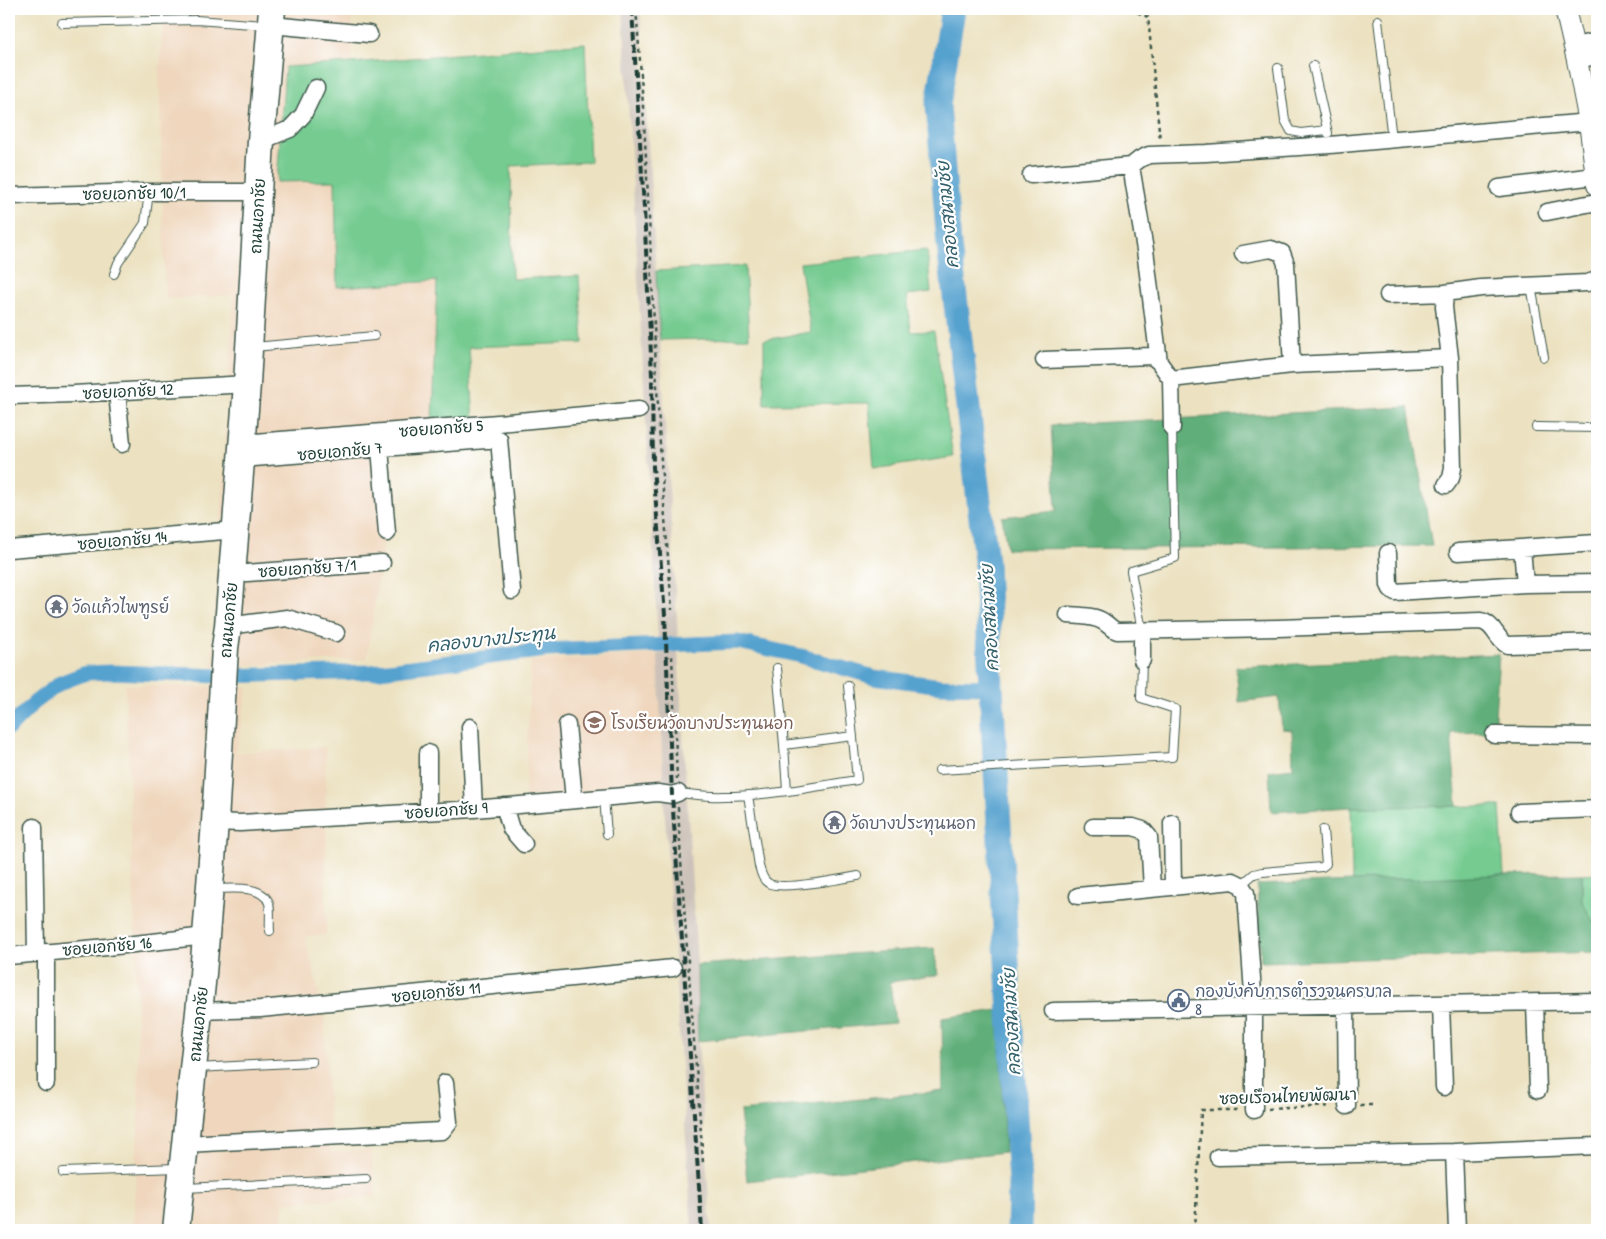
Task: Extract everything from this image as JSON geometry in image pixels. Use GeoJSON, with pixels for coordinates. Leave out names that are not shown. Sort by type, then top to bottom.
{"type":"FeatureCollection","features":[{"type":"Feature","properties":{"kind":"main road","name":"ถนนเอกชัย"},"geometry":{"type":"LineString","coordinates":[[176,1230],[210,888],[222,701],[247,384],[261,141],[271,17]]}},
{"type":"Feature","properties":{"kind":"street"},"geometry":{"type":"LineString","coordinates":[[1499,188],[1596,180],[1589,122],[1576,53],[1565,9]]}},
{"type":"Feature","properties":{"kind":"street"},"geometry":{"type":"LineString","coordinates":[[271,17],[369,34]]}},
{"type":"Feature","properties":{"kind":"street"},"geometry":{"type":"LineString","coordinates":[[1576,53],[1597,41]]}},
{"type":"Feature","properties":{"kind":"street"},"geometry":{"type":"LineString","coordinates":[[1576,53],[1597,56]]}},
{"type":"Feature","properties":{"kind":"street"},"geometry":{"type":"LineString","coordinates":[[261,141],[290,129],[304,115],[316,88]]}},
{"type":"Feature","properties":{"kind":"street"},"geometry":{"type":"LineString","coordinates":[[1031,174],[1131,166],[1149,155],[1206,153],[1328,138],[1392,139],[1589,122]]}},
{"type":"Feature","properties":{"kind":"street"},"geometry":{"type":"LineString","coordinates":[[1131,166],[1145,250],[1159,362]]}},
{"type":"Feature","properties":{"kind":"street","name":"ซอยเอกชัย 10/1"},"geometry":{"type":"LineString","coordinates":[[9,196],[148,192],[258,192]]}},
{"type":"Feature","properties":{"kind":"street"},"geometry":{"type":"LineString","coordinates":[[1547,212],[1597,202]]}},
{"type":"Feature","properties":{"kind":"street"},"geometry":{"type":"LineString","coordinates":[[1243,254],[1271,248],[1282,253],[1286,264],[1292,365]]}},
{"type":"Feature","properties":{"kind":"street"},"geometry":{"type":"LineString","coordinates":[[1388,295],[1587,283],[1597,280]]}},
{"type":"Feature","properties":{"kind":"street"},"geometry":{"type":"LineString","coordinates":[[1445,293],[1444,307],[1450,358],[1453,468],[1451,478],[1446,485]]}},
{"type":"Feature","properties":{"kind":"street"},"geometry":{"type":"LineString","coordinates":[[1044,360],[1152,356],[1159,362],[1171,379],[1172,428]]}},
{"type":"Feature","properties":{"kind":"street"},"geometry":{"type":"LineString","coordinates":[[1171,379],[1292,365],[1450,358]]}},
{"type":"Feature","properties":{"kind":"street","name":"ซอยเอกชัย 12"},"geometry":{"type":"LineString","coordinates":[[9,396],[247,384]]}},
{"type":"Feature","properties":{"kind":"street"},"geometry":{"type":"LineString","coordinates":[[117,392],[122,444]]}},
{"type":"Feature","properties":{"kind":"street","name":"ซอยเอกชัย 5"},"geometry":{"type":"LineString","coordinates":[[242,451],[498,423],[640,410]]}},
{"type":"Feature","properties":{"kind":"street","name":"ซอยเอกชัย 7"},"geometry":{"type":"LineString","coordinates":[[242,451],[380,448],[499,439],[512,591]]}},
{"type":"Feature","properties":{"kind":"street"},"geometry":{"type":"LineString","coordinates":[[380,448],[387,532]]}},
{"type":"Feature","properties":{"kind":"street","name":"ซอยเอกชัย 14"},"geometry":{"type":"LineString","coordinates":[[9,549],[236,530]]}},
{"type":"Feature","properties":{"kind":"street"},"geometry":{"type":"LineString","coordinates":[[1458,552],[1597,543]]}},
{"type":"Feature","properties":{"kind":"street"},"geometry":{"type":"LineString","coordinates":[[1522,548],[1525,584]]}},
{"type":"Feature","properties":{"kind":"street"},"geometry":{"type":"LineString","coordinates":[[1388,553],[1390,585],[1391,589],[1395,592],[1525,584],[1597,583]]}},
{"type":"Feature","properties":{"kind":"street","name":"ซอยเอกชัย 7/1"},"geometry":{"type":"LineString","coordinates":[[232,574],[382,563]]}},
{"type":"Feature","properties":{"kind":"street"},"geometry":{"type":"LineString","coordinates":[[1068,615],[1094,617],[1104,621],[1110,628],[1117,631],[1297,628],[1480,621],[1486,622],[1496,632],[1502,643],[1507,645],[1597,642]]}},
{"type":"Feature","properties":{"kind":"street"},"geometry":{"type":"LineString","coordinates":[[227,637],[287,618],[336,633]]}},
{"type":"Feature","properties":{"kind":"street"},"geometry":{"type":"LineString","coordinates":[[1142,631],[1142,660]]}},
{"type":"Feature","properties":{"kind":"street"},"geometry":{"type":"LineString","coordinates":[[567,724],[574,800]]}},
{"type":"Feature","properties":{"kind":"street"},"geometry":{"type":"LineString","coordinates":[[470,727],[474,809]]}},
{"type":"Feature","properties":{"kind":"street"},"geometry":{"type":"LineString","coordinates":[[1494,736],[1597,736]]}},
{"type":"Feature","properties":{"kind":"street"},"geometry":{"type":"LineString","coordinates":[[428,753],[428,811]]}},
{"type":"Feature","properties":{"kind":"street","name":"ซอยเอกชัย 9"},"geometry":{"type":"LineString","coordinates":[[215,822],[240,823],[474,809],[658,793],[672,795],[678,793]]}},
{"type":"Feature","properties":{"kind":"street"},"geometry":{"type":"LineString","coordinates":[[504,806],[510,829],[524,844]]}},
{"type":"Feature","properties":{"kind":"street"},"geometry":{"type":"LineString","coordinates":[[1518,812],[1597,809]]}},
{"type":"Feature","properties":{"kind":"street"},"geometry":{"type":"LineString","coordinates":[[1172,823],[1173,887]]}},
{"type":"Feature","properties":{"kind":"street"},"geometry":{"type":"LineString","coordinates":[[34,826],[46,1083]]}},
{"type":"Feature","properties":{"kind":"street"},"geometry":{"type":"LineString","coordinates":[[1093,827],[1133,827],[1144,830],[1149,837],[1152,890]]}},
{"type":"Feature","properties":{"kind":"street"},"geometry":{"type":"LineString","coordinates":[[1078,896],[1233,881],[1241,885],[1246,893],[1254,1008],[1254,1110]]}},
{"type":"Feature","properties":{"kind":"street","name":"ซอยเอกชัย 16"},"geometry":{"type":"LineString","coordinates":[[9,956],[206,936]]}},
{"type":"Feature","properties":{"kind":"street","name":"ซอยเอกชัย 11"},"geometry":{"type":"LineString","coordinates":[[199,1011],[270,1008],[674,968]]}},
{"type":"Feature","properties":{"kind":"street"},"geometry":{"type":"LineString","coordinates":[[1053,1011],[1597,1002]]}},
{"type":"Feature","properties":{"kind":"street"},"geometry":{"type":"LineString","coordinates":[[1535,1003],[1538,1090]]}},
{"type":"Feature","properties":{"kind":"street"},"geometry":{"type":"LineString","coordinates":[[1441,1004],[1444,1087]]}},
{"type":"Feature","properties":{"kind":"street"},"geometry":{"type":"LineString","coordinates":[[1346,1006],[1347,1106]]}},
{"type":"Feature","properties":{"kind":"street"},"geometry":{"type":"LineString","coordinates":[[182,1167],[442,1131],[449,1122],[444,1083]]}},
{"type":"Feature","properties":{"kind":"street"},"geometry":{"type":"LineString","coordinates":[[1218,1157],[1454,1152],[1597,1146]]}},
{"type":"Feature","properties":{"kind":"street"},"geometry":{"type":"LineString","coordinates":[[1454,1152],[1457,1230]]}},
{"type":"Feature","properties":{"kind":"lane"},"geometry":{"type":"LineString","coordinates":[[62,22],[271,17]]}},
{"type":"Feature","properties":{"kind":"lane"},"geometry":{"type":"LineString","coordinates":[[1378,20],[1392,139]]}},
{"type":"Feature","properties":{"kind":"lane"},"geometry":{"type":"LineString","coordinates":[[1278,68],[1285,120],[1291,131],[1328,138],[1313,66]]}},
{"type":"Feature","properties":{"kind":"lane"},"geometry":{"type":"LineString","coordinates":[[114,274],[118,262],[145,223],[148,192]]}},
{"type":"Feature","properties":{"kind":"lane"},"geometry":{"type":"LineString","coordinates":[[1531,286],[1544,357]]}},
{"type":"Feature","properties":{"kind":"lane"},"geometry":{"type":"LineString","coordinates":[[249,348],[374,336]]}},
{"type":"Feature","properties":{"kind":"lane"},"geometry":{"type":"LineString","coordinates":[[1536,427],[1597,428]]}},
{"type":"Feature","properties":{"kind":"lane"},"geometry":{"type":"LineString","coordinates":[[1142,631],[1131,571],[1175,558],[1172,428]]}},
{"type":"Feature","properties":{"kind":"lane"},"geometry":{"type":"LineString","coordinates":[[940,770],[1172,756],[1175,709],[1141,698],[1142,660]]}},
{"type":"Feature","properties":{"kind":"lane"},"geometry":{"type":"LineString","coordinates":[[777,668],[787,791]]}},
{"type":"Feature","properties":{"kind":"lane"},"geometry":{"type":"LineString","coordinates":[[678,793],[722,796],[748,795],[858,780],[848,686]]}},
{"type":"Feature","properties":{"kind":"lane"},"geometry":{"type":"LineString","coordinates":[[784,744],[853,736]]}},
{"type":"Feature","properties":{"kind":"lane"},"geometry":{"type":"LineString","coordinates":[[748,795],[762,876],[766,883],[774,886],[795,885],[858,876]]}},
{"type":"Feature","properties":{"kind":"lane"},"geometry":{"type":"LineString","coordinates":[[604,798],[607,834]]}},
{"type":"Feature","properties":{"kind":"lane"},"geometry":{"type":"LineString","coordinates":[[1241,885],[1254,874],[1262,872],[1322,868],[1326,864],[1323,830]]}},
{"type":"Feature","properties":{"kind":"lane"},"geometry":{"type":"LineString","coordinates":[[210,888],[247,889],[262,894],[268,903],[270,931]]}},
{"type":"Feature","properties":{"kind":"lane"},"geometry":{"type":"LineString","coordinates":[[193,1068],[312,1062]]}},
{"type":"Feature","properties":{"kind":"lane"},"geometry":{"type":"LineString","coordinates":[[63,1172],[182,1167],[366,1178]]}},
{"type":"Feature","properties":{"kind":"path"},"geometry":{"type":"LineString","coordinates":[[636,9],[644,103],[658,406],[672,610]]}},
{"type":"Feature","properties":{"kind":"path"},"geometry":{"type":"LineString","coordinates":[[1130,9],[1148,17],[1162,154]]}},
{"type":"Feature","properties":{"kind":"path"},"geometry":{"type":"LineString","coordinates":[[672,656],[681,873],[703,1163]]}},
{"type":"Feature","properties":{"kind":"path","name":"ซอยเรือนไทยพัฒนา"},"geometry":{"type":"LineString","coordinates":[[1195,1230],[1201,1110],[1254,1110],[1376,1105]]}},
{"type":"Feature","properties":{"kind":"shaded area"},"geometry":{"type":"Polygon","coordinates":[[[164,9],[352,9],[352,63],[285,67],[277,182],[335,181],[338,287],[437,281],[432,422],[383,427],[383,546],[367,659],[212,667],[234,295],[165,299],[159,77],[164,9]]]}},
{"type":"Feature","properties":{"kind":"shaded area"},"geometry":{"type":"Polygon","coordinates":[[[623,9],[640,9],[678,638],[658,639],[623,9]]]}},
{"type":"Feature","properties":{"kind":"shaded area"},"geometry":{"type":"Polygon","coordinates":[[[678,652],[697,965],[698,1041],[711,1230],[692,1230],[664,802],[658,654],[678,652]]]}},
{"type":"Feature","properties":{"kind":"shaded area","name":"โรงเรียนวัดบางประทุนนอก"},"geometry":{"type":"Polygon","coordinates":[[[658,654],[663,786],[525,797],[531,661],[658,654]]]}},
{"type":"Feature","properties":{"kind":"shaded area"},"geometry":{"type":"Polygon","coordinates":[[[125,685],[248,687],[236,753],[326,747],[326,935],[305,936],[324,1016],[331,1152],[371,1150],[376,1196],[284,1203],[283,1230],[133,1230],[139,1107],[135,930],[125,685]]]}},
{"type":"Feature","properties":{"kind":"green space"},"geometry":{"type":"Polygon","coordinates":[[[585,43],[590,162],[511,166],[512,279],[579,276],[583,343],[469,347],[474,421],[432,422],[437,281],[337,287],[335,181],[277,182],[285,67],[585,43]]]}},
{"type":"Feature","properties":{"kind":"green space"},"geometry":{"type":"Polygon","coordinates":[[[927,250],[931,292],[907,295],[911,332],[934,331],[953,457],[874,469],[869,403],[764,404],[764,340],[811,332],[800,263],[927,250]]]}},
{"type":"Feature","properties":{"kind":"green space"},"geometry":{"type":"Polygon","coordinates":[[[745,266],[749,338],[660,340],[656,271],[745,266]]]}},
{"type":"Feature","properties":{"kind":"green space"},"geometry":{"type":"Polygon","coordinates":[[[1409,407],[1432,546],[1007,549],[1002,517],[1056,511],[1051,425],[1409,407]]]}},
{"type":"Feature","properties":{"kind":"green space"},"geometry":{"type":"Polygon","coordinates":[[[1499,654],[1494,732],[1451,733],[1457,806],[1351,807],[1271,812],[1269,771],[1293,768],[1292,730],[1282,729],[1279,697],[1239,702],[1236,667],[1499,654]]]}},
{"type":"Feature","properties":{"kind":"green space"},"geometry":{"type":"Polygon","coordinates":[[[1500,806],[1504,875],[1352,881],[1351,807],[1500,806]]]}},
{"type":"Feature","properties":{"kind":"green space"},"geometry":{"type":"Polygon","coordinates":[[[1597,873],[1597,928],[1582,902],[1582,874],[1597,873]]]}},
{"type":"Feature","properties":{"kind":"green space"},"geometry":{"type":"Polygon","coordinates":[[[1582,874],[1582,902],[1597,928],[1597,952],[1261,962],[1257,885],[1497,875],[1582,874]]]}},
{"type":"Feature","properties":{"kind":"green space"},"geometry":{"type":"Polygon","coordinates":[[[934,948],[938,975],[890,982],[895,1023],[698,1041],[697,965],[934,948]]]}},
{"type":"Feature","properties":{"kind":"green space"},"geometry":{"type":"Polygon","coordinates":[[[998,1010],[1005,1152],[747,1181],[740,1111],[943,1091],[942,1018],[998,1010]]]}},
{"type":"Feature","properties":{"kind":"waterway","name":"คลองสนามชัย"},"geometry":{"type":"LineString","coordinates":[[953,9],[938,105],[949,245],[986,561],[991,687],[1020,1184],[1019,1230]]}},
{"type":"Feature","properties":{"kind":"waterway","name":"คลองบางประทุน"},"geometry":{"type":"LineString","coordinates":[[9,728],[34,703],[60,683],[86,673],[111,672],[221,676],[372,672],[546,650],[738,642],[801,656],[874,677],[941,686],[991,687]]}},
{"type":"Feature","properties":{"kind":"railway"},"geometry":{"type":"LineString","coordinates":[[632,9],[652,376],[653,467],[665,615],[672,795],[702,1230]]}},
{"type":"Feature","properties":{"kind":"place","name":"วัดแก้วไพฑูรย์"},"geometry":{"type":"Point","coordinates":[56,607]}},
{"type":"Feature","properties":{"kind":"place","name":"โรงเรียนวัดบางประทุนนอก"},"geometry":{"type":"Point","coordinates":[595,723]}},
{"type":"Feature","properties":{"kind":"place","name":"วัดบางประทุนนอก"},"geometry":{"type":"Point","coordinates":[834,823]}},
{"type":"Feature","properties":{"kind":"place","name":"กองบังคับการตำรวจนครบาล 8"},"geometry":{"type":"Point","coordinates":[1179,1000]}}]}
